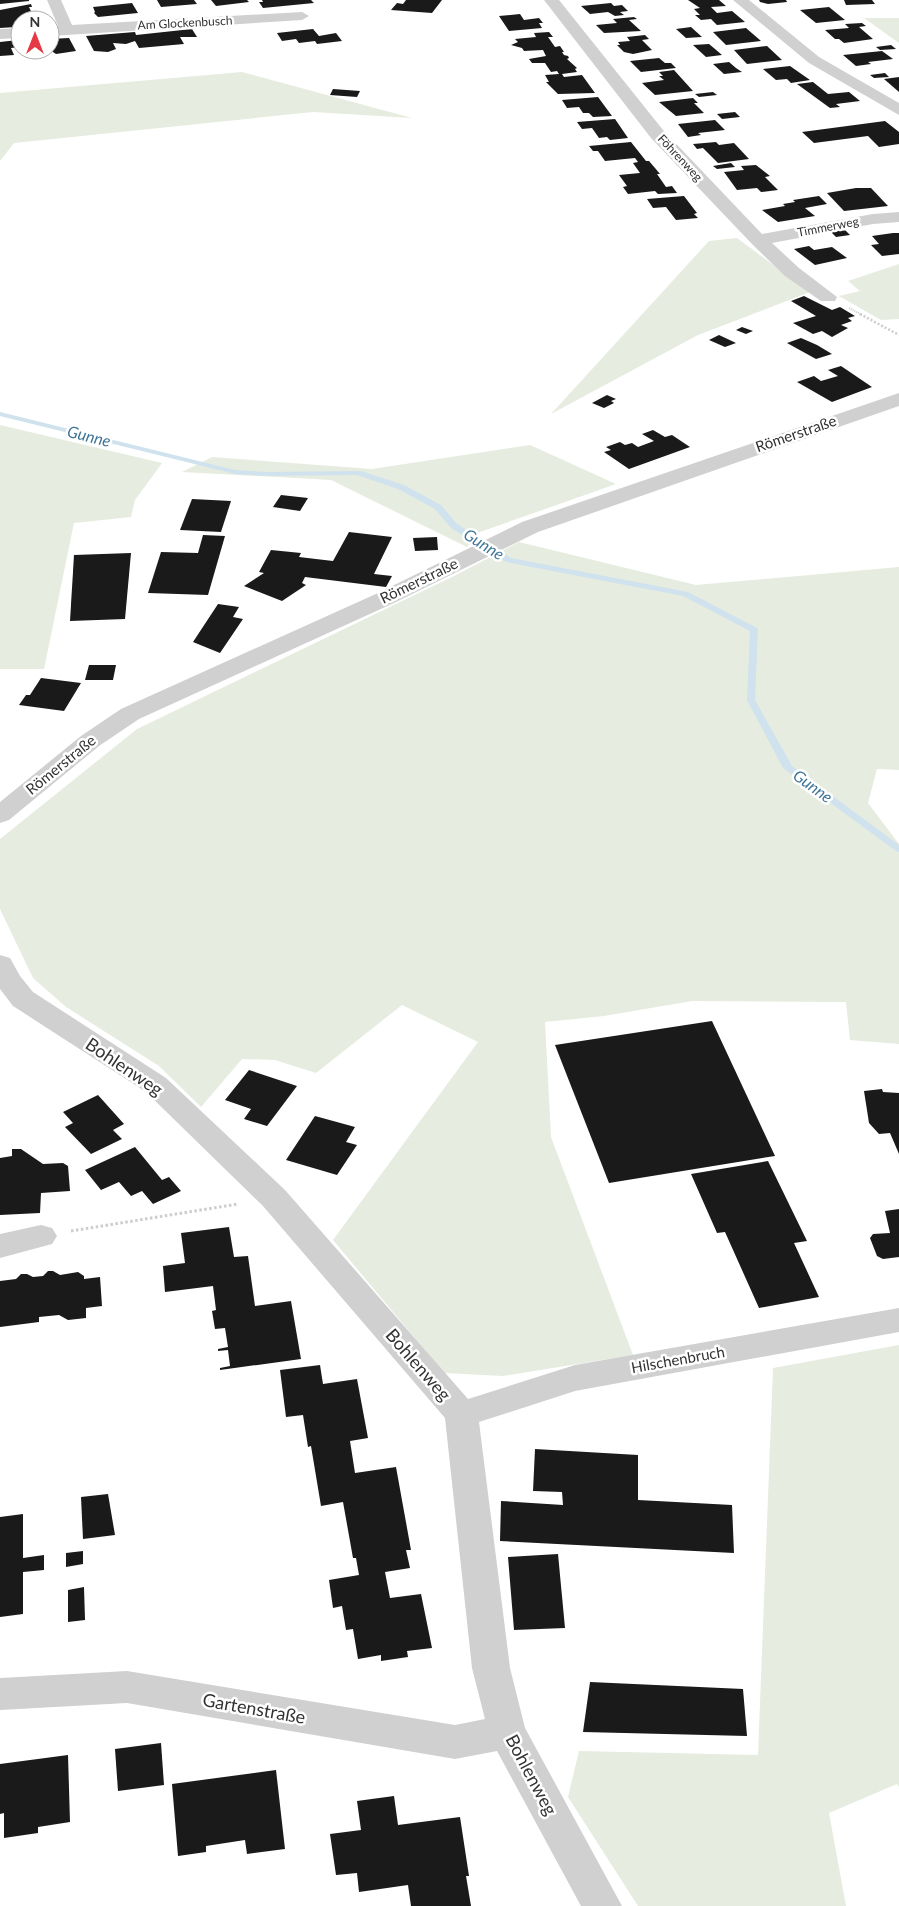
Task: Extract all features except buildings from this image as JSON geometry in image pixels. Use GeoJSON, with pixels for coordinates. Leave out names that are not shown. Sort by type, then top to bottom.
{"type":"FeatureCollection","features":[{"type":"Feature","properties":{"kind":"street"},"geometry":{"type":"LineString","coordinates":[[54,0],[67,30]]}},
{"type":"Feature","properties":{"kind":"street","name":"Föhrenweg"},"geometry":{"type":"LineString","coordinates":[[551,0],[657,134],[758,240],[792,272],[828,297]]}},
{"type":"Feature","properties":{"kind":"street"},"geometry":{"type":"LineString","coordinates":[[740,0],[814,60],[879,96],[899,110]]}},
{"type":"Feature","properties":{"kind":"street","name":"Am Glockenbusch"},"geometry":{"type":"LineString","coordinates":[[60,30],[302,16]]}},
{"type":"Feature","properties":{"kind":"street","name":"Timmerweg"},"geometry":{"type":"LineString","coordinates":[[758,240],[873,218],[899,217]]}},
{"type":"Feature","properties":{"kind":"street","name":"Römerstraße"},"geometry":{"type":"LineString","coordinates":[[0,815],[90,741],[130,714],[386,598],[498,541],[530,527],[899,399]]}},
{"type":"Feature","properties":{"kind":"street","name":"Bohlenweg"},"geometry":{"type":"LineString","coordinates":[[0,964],[8,980],[23,999],[156,1085],[274,1198],[461,1414],[491,1668],[506,1732],[602,1906]]}},
{"type":"Feature","properties":{"kind":"street"},"geometry":{"type":"LineString","coordinates":[[0,1246],[41,1236]]}},
{"type":"Feature","properties":{"kind":"street","name":"Hilschenbruch"},"geometry":{"type":"LineString","coordinates":[[461,1414],[575,1378],[899,1320]]}},
{"type":"Feature","properties":{"kind":"street","name":"Gartenstraße"},"geometry":{"type":"LineString","coordinates":[[0,1694],[127,1687],[455,1742],[506,1732]]}},
{"type":"Feature","properties":{"kind":"path"},"geometry":{"type":"LineString","coordinates":[[828,297],[899,335]]}},
{"type":"Feature","properties":{"kind":"path"},"geometry":{"type":"LineString","coordinates":[[41,1236],[274,1198]]}},
{"type":"Feature","properties":{"kind":"shaded area"},"geometry":{"type":"Polygon","coordinates":[[[864,18],[899,18],[899,43],[864,18]]]}},
{"type":"Feature","properties":{"kind":"shaded area"},"geometry":{"type":"Polygon","coordinates":[[[242,72],[412,118],[313,112],[14,143],[0,161],[0,93],[242,72]]]}},
{"type":"Feature","properties":{"kind":"shaded area"},"geometry":{"type":"Polygon","coordinates":[[[737,238],[810,292],[698,335],[551,414],[709,241],[737,238]]]}},
{"type":"Feature","properties":{"kind":"shaded area"},"geometry":{"type":"Polygon","coordinates":[[[899,264],[899,319],[881,320],[839,296],[860,291],[848,281],[899,264]]]}},
{"type":"Feature","properties":{"kind":"shaded area"},"geometry":{"type":"Polygon","coordinates":[[[0,425],[162,463],[135,500],[131,517],[74,523],[44,669],[0,669],[0,425]]]}},
{"type":"Feature","properties":{"kind":"shaded area"},"geometry":{"type":"Polygon","coordinates":[[[530,445],[616,484],[480,532],[467,547],[331,480],[182,472],[212,457],[372,469],[530,445]]]}},
{"type":"Feature","properties":{"kind":"shaded area"},"geometry":{"type":"Polygon","coordinates":[[[519,542],[696,585],[899,567],[899,770],[877,769],[868,803],[899,844],[899,1044],[850,1040],[846,1002],[692,1001],[604,1016],[545,1022],[551,1137],[633,1355],[503,1376],[444,1373],[333,1240],[478,1042],[402,1005],[316,1073],[275,1060],[242,1059],[201,1107],[159,1066],[66,1007],[33,978],[0,909],[0,839],[137,729],[454,576],[519,542]]]}},
{"type":"Feature","properties":{"kind":"shaded area"},"geometry":{"type":"Polygon","coordinates":[[[899,1345],[899,1787],[897,1784],[829,1813],[846,1906],[638,1906],[568,1797],[579,1751],[758,1755],[773,1368],[899,1345]]]}},
{"type":"Feature","properties":{"kind":"waterway","name":"Gunne"},"geometry":{"type":"LineString","coordinates":[[0,414],[235,472],[267,474],[358,473],[401,487],[438,507],[454,526],[509,560],[685,594],[754,630],[751,700],[788,768],[899,849]]}}]}
